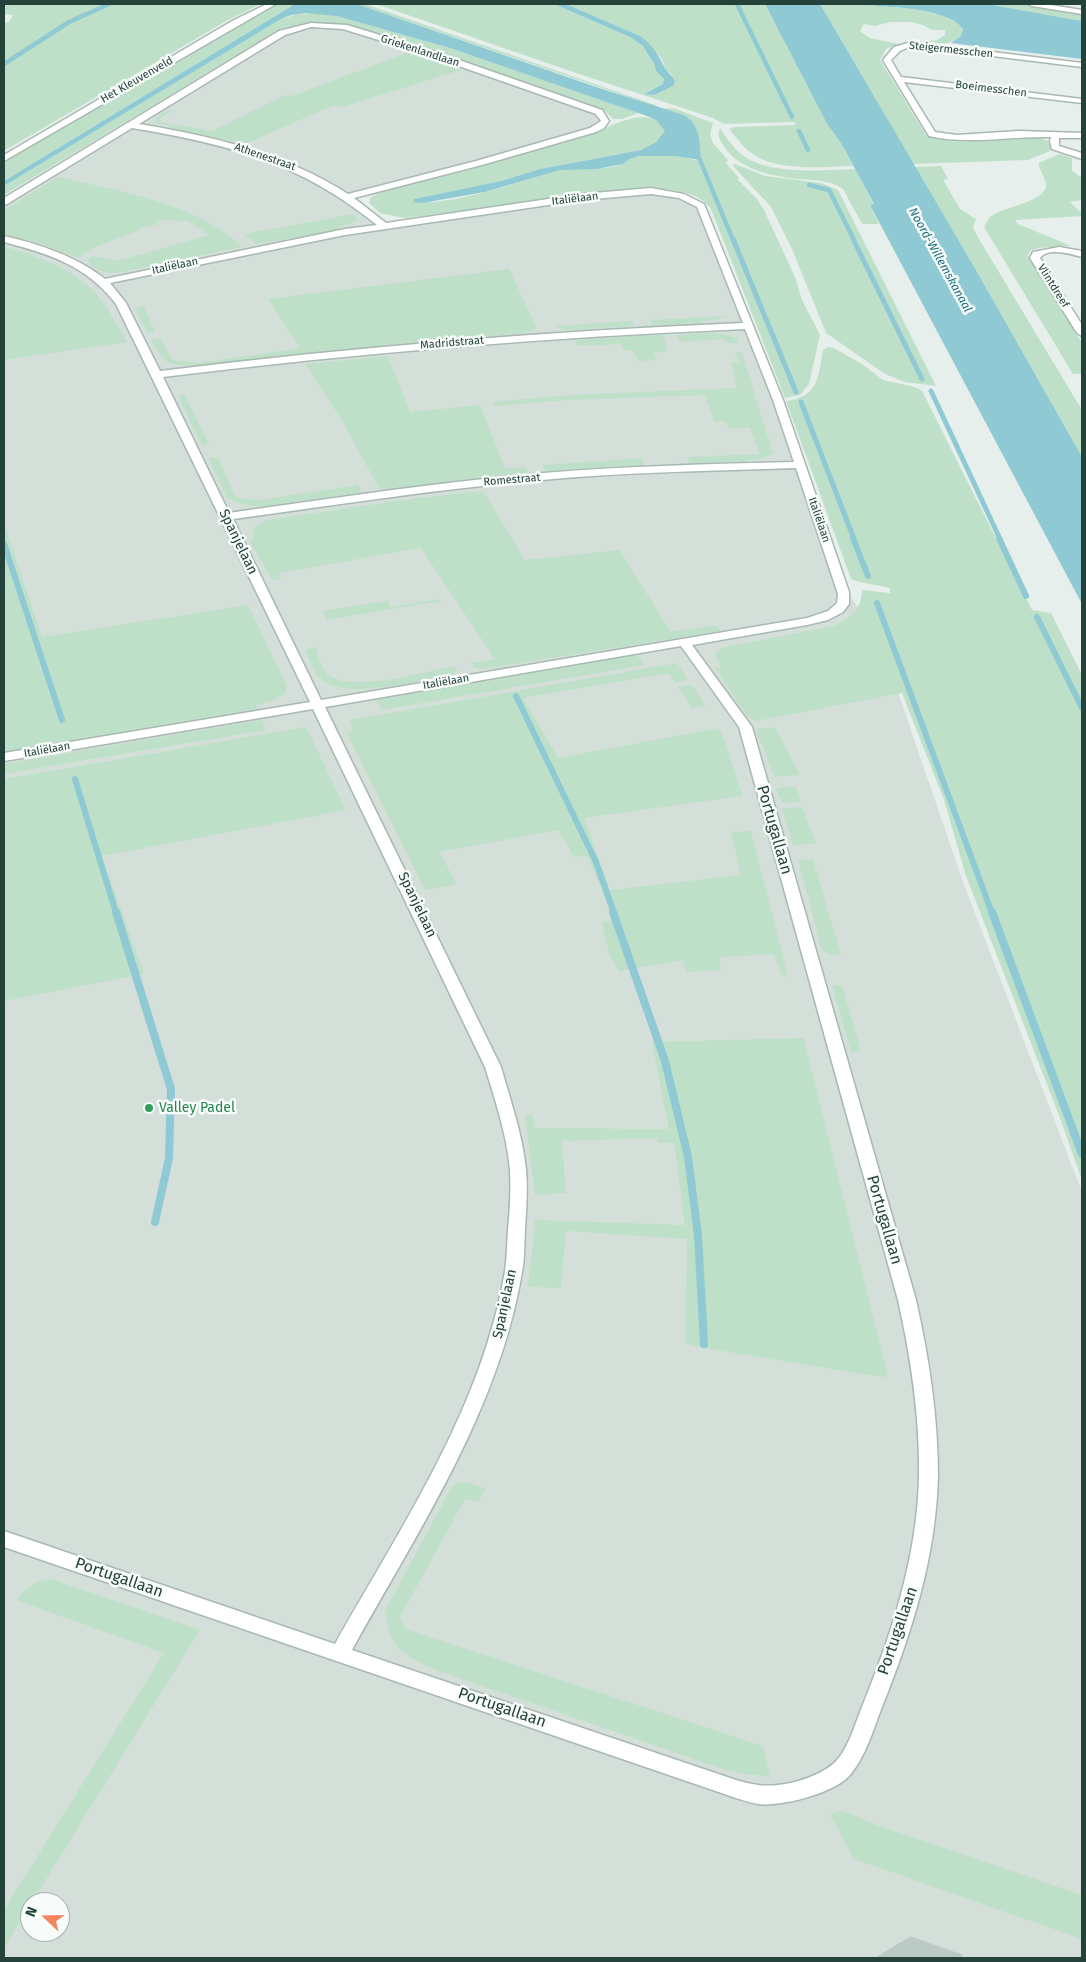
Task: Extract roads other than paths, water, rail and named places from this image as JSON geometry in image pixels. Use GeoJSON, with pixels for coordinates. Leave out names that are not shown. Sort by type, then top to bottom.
{"type":"FeatureCollection","features":[{"type":"Feature","properties":{"kind":"street","name":"Het Kleuvenveld"},"geometry":{"type":"LineString","coordinates":[[4,158],[237,22],[272,4]]}},
{"type":"Feature","properties":{"kind":"street"},"geometry":{"type":"LineString","coordinates":[[1032,4],[1082,12]]}},
{"type":"Feature","properties":{"kind":"street"},"geometry":{"type":"LineString","coordinates":[[1062,9],[1070,4]]}},
{"type":"Feature","properties":{"kind":"street","name":"Griekenlandlaan"},"geometry":{"type":"LineString","coordinates":[[4,202],[290,29],[319,25],[344,27],[436,55],[599,112],[605,121],[601,126],[593,130],[498,158],[349,196]]}},
{"type":"Feature","properties":{"kind":"street","name":"Steigermesschen"},"geometry":{"type":"LineString","coordinates":[[1082,65],[911,44],[897,48],[890,54],[887,60],[900,79],[928,130],[938,136],[957,138],[1018,134],[1082,136]]}},
{"type":"Feature","properties":{"kind":"street","name":"Boeimesschen"},"geometry":{"type":"LineString","coordinates":[[900,79],[1082,101]]}},
{"type":"Feature","properties":{"kind":"street","name":"Athenestraat"},"geometry":{"type":"LineString","coordinates":[[131,125],[202,138],[251,152],[302,170],[349,196],[383,225]]}},
{"type":"Feature","properties":{"kind":"street"},"geometry":{"type":"LineString","coordinates":[[1056,136],[1054,141],[1055,147],[1082,156]]}},
{"type":"Feature","properties":{"kind":"street","name":"Italiëlaan"},"geometry":{"type":"LineString","coordinates":[[4,758],[816,620],[832,613],[842,605],[844,597],[800,465],[749,326],[701,206],[694,201],[681,196],[651,191],[482,210],[383,225],[227,254],[103,282]]}},
{"type":"Feature","properties":{"kind":"street","name":"Spanjelaan"},"geometry":{"type":"LineString","coordinates":[[4,239],[40,249],[67,260],[103,282],[120,303],[316,705],[376,822],[493,1067],[506,1111],[518,1169],[518,1212],[514,1270],[504,1318],[493,1355],[458,1442],[340,1653]]}},
{"type":"Feature","properties":{"kind":"street","name":"Vlintdreef"},"geometry":{"type":"LineString","coordinates":[[1082,254],[1070,250],[1046,250],[1036,254],[1035,258],[1082,333]]}},
{"type":"Feature","properties":{"kind":"street","name":"Madridstraat"},"geometry":{"type":"LineString","coordinates":[[156,375],[464,342],[600,332],[749,326]]}},
{"type":"Feature","properties":{"kind":"street","name":"Romestraat"},"geometry":{"type":"LineString","coordinates":[[226,518],[385,494],[487,482],[589,473],[800,465]]}},
{"type":"Feature","properties":{"kind":"street","name":"Portugallaan"},"geometry":{"type":"LineString","coordinates":[[4,1539],[736,1789],[759,1795],[795,1792],[825,1781],[842,1770],[857,1746],[903,1622],[914,1586],[928,1491],[929,1442],[927,1399],[919,1346],[745,727],[684,642]]}},
{"type":"Feature","properties":{"kind":"water"},"geometry":{"type":"Polygon","coordinates":[[[295,4],[357,4],[599,88],[684,115],[694,124],[698,134],[701,160],[675,156],[639,156],[623,164],[597,169],[560,170],[485,192],[422,203],[413,202],[414,199],[501,181],[540,169],[641,150],[656,142],[665,131],[656,120],[647,116],[450,48],[336,16],[306,13],[291,15],[281,19],[4,186],[4,181],[295,4]]]}},
{"type":"Feature","properties":{"kind":"water"},"geometry":{"type":"Polygon","coordinates":[[[554,4],[566,4],[645,39],[674,79],[673,86],[654,95],[644,94],[663,84],[664,79],[656,71],[643,46],[630,37],[554,4]]]}},
{"type":"Feature","properties":{"kind":"water","name":"Noord-Willemskanaal"},"geometry":{"type":"Polygon","coordinates":[[[765,4],[820,4],[980,277],[1082,457],[1082,604],[870,205],[874,204],[841,143],[827,124],[765,4]]]}},
{"type":"Feature","properties":{"kind":"water"},"geometry":{"type":"Polygon","coordinates":[[[841,4],[987,4],[1082,21],[1082,59],[951,43],[961,36],[963,30],[955,22],[942,16],[907,8],[841,4]]]}},
{"type":"Feature","properties":{"kind":"waterway"},"geometry":{"type":"LineString","coordinates":[[4,64],[69,22],[109,4]]}},
{"type":"Feature","properties":{"kind":"waterway"},"geometry":{"type":"LineString","coordinates":[[737,4],[792,117]]}},
{"type":"Feature","properties":{"kind":"waterway"},"geometry":{"type":"LineString","coordinates":[[799,131],[808,150]]}},
{"type":"Feature","properties":{"kind":"waterway"},"geometry":{"type":"LineString","coordinates":[[700,160],[733,240]]}},
{"type":"Feature","properties":{"kind":"waterway"},"geometry":{"type":"LineString","coordinates":[[809,185],[829,190],[854,240]]}},
{"type":"Feature","properties":{"kind":"waterway"},"geometry":{"type":"LineString","coordinates":[[733,239],[796,392]]}},
{"type":"Feature","properties":{"kind":"waterway"},"geometry":{"type":"LineString","coordinates":[[853,239],[922,379]]}},
{"type":"Feature","properties":{"kind":"waterway"},"geometry":{"type":"LineString","coordinates":[[931,391],[1000,539]]}},
{"type":"Feature","properties":{"kind":"waterway"},"geometry":{"type":"LineString","coordinates":[[801,402],[854,539]]}},
{"type":"Feature","properties":{"kind":"waterway"},"geometry":{"type":"LineString","coordinates":[[853,538],[868,576]]}},
{"type":"Feature","properties":{"kind":"waterway"},"geometry":{"type":"LineString","coordinates":[[999,538],[1026,596]]}},
{"type":"Feature","properties":{"kind":"waterway"},"geometry":{"type":"LineString","coordinates":[[4,544],[62,720]]}},
{"type":"Feature","properties":{"kind":"waterway"},"geometry":{"type":"LineString","coordinates":[[877,603],[992,913]]}},
{"type":"Feature","properties":{"kind":"waterway"},"geometry":{"type":"LineString","coordinates":[[1037,617],[1082,708]]}},
{"type":"Feature","properties":{"kind":"waterway"},"geometry":{"type":"LineString","coordinates":[[516,696],[596,862],[614,913]]}},
{"type":"Feature","properties":{"kind":"waterway"},"geometry":{"type":"LineString","coordinates":[[75,779],[116,913]]}},
{"type":"Feature","properties":{"kind":"waterway"},"geometry":{"type":"LineString","coordinates":[[116,912],[171,1089],[169,1158],[155,1222]]}},
{"type":"Feature","properties":{"kind":"waterway"},"geometry":{"type":"LineString","coordinates":[[613,912],[665,1061],[688,1157],[698,1235],[704,1344]]}},
{"type":"Feature","properties":{"kind":"waterway"},"geometry":{"type":"LineString","coordinates":[[992,912],[1082,1154]]}},
{"type":"Feature","properties":{"kind":"place","name":"Valley Padel"},"geometry":{"type":"Point","coordinates":[149,1108]}}]}
